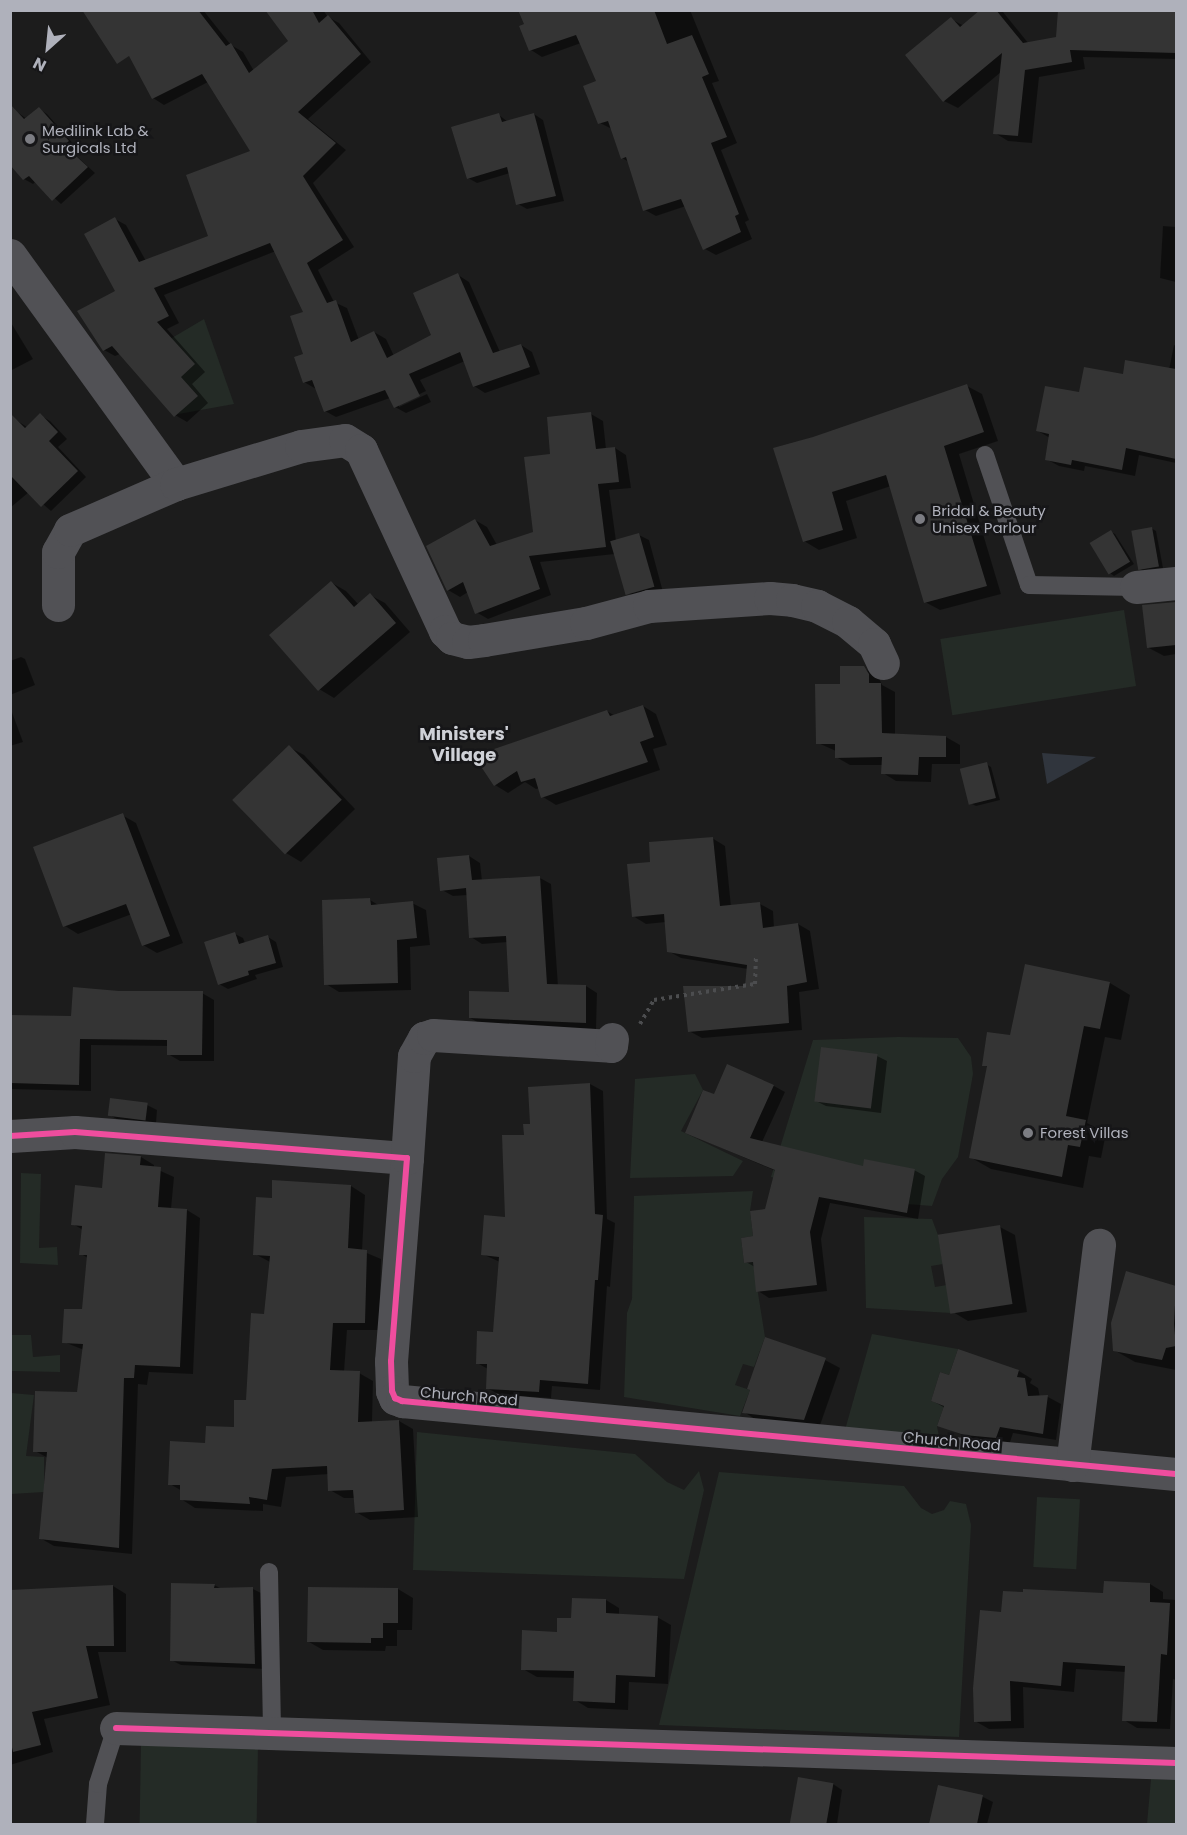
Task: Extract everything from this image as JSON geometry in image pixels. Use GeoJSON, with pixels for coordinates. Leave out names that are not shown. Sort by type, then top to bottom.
{"type":"FeatureCollection","features":[{"type":"Feature","properties":{"kind":"street"},"geometry":{"type":"LineString","coordinates":[[10,255],[176,484]]}},
{"type":"Feature","properties":{"kind":"street"},"geometry":{"type":"LineString","coordinates":[[58,604],[58,552],[65,534],[176,484],[301,446],[345,440],[361,450],[445,631],[452,638],[468,642],[484,640],[586,623],[649,606],[781,599],[817,606],[848,622],[874,644],[884,663]]}},
{"type":"Feature","properties":{"kind":"street"},"geometry":{"type":"LineString","coordinates":[[1136,587],[1176,583]]}},
{"type":"Feature","properties":{"kind":"street"},"geometry":{"type":"LineString","coordinates":[[10,1136],[75,1132],[406,1158],[414,1056],[424,1038],[433,1035],[612,1043]]}},
{"type":"Feature","properties":{"kind":"street","name":"Church Road"},"geometry":{"type":"LineString","coordinates":[[406,1158],[391,1361],[392,1391],[395,1398],[402,1401],[1176,1474]]}},
{"type":"Feature","properties":{"kind":"street"},"geometry":{"type":"LineString","coordinates":[[1072,1465],[1099,1245]]}},
{"type":"Feature","properties":{"kind":"street"},"geometry":{"type":"LineString","coordinates":[[116,1728],[1176,1763]]}},
{"type":"Feature","properties":{"kind":"lane"},"geometry":{"type":"LineString","coordinates":[[986,456],[1029,585],[1136,587]]}},
{"type":"Feature","properties":{"kind":"lane"},"geometry":{"type":"LineString","coordinates":[[269,1572],[273,1733]]}},
{"type":"Feature","properties":{"kind":"lane"},"geometry":{"type":"LineString","coordinates":[[95,1824],[98,1784],[116,1728]]}},
{"type":"Feature","properties":{"kind":"path"},"geometry":{"type":"LineString","coordinates":[[612,1043],[629,1042],[654,1000],[755,984],[756,958]]}},
{"type":"Feature","properties":{"kind":"shaded area"},"geometry":{"type":"Polygon","coordinates":[[[204,319],[234,404],[173,415],[133,361],[204,319]]]}},
{"type":"Feature","properties":{"kind":"shaded area"},"geometry":{"type":"Polygon","coordinates":[[[1124,610],[1136,686],[952,715],[940,639],[1124,610]]]}},
{"type":"Feature","properties":{"kind":"shaded area"},"geometry":{"type":"Polygon","coordinates":[[[1042,753],[1096,757],[1047,784],[1042,753]]]}},
{"type":"Feature","properties":{"kind":"shaded area"},"geometry":{"type":"Polygon","coordinates":[[[898,1037],[958,1038],[971,1057],[973,1074],[958,1157],[942,1179],[932,1206],[856,1200],[771,1177],[813,1040],[898,1037]]]}},
{"type":"Feature","properties":{"kind":"shaded area"},"geometry":{"type":"Polygon","coordinates":[[[695,1074],[703,1090],[681,1131],[743,1161],[733,1176],[630,1178],[635,1079],[695,1074]]]}},
{"type":"Feature","properties":{"kind":"shaded area"},"geometry":{"type":"Polygon","coordinates":[[[21,1173],[41,1174],[39,1248],[57,1247],[58,1265],[20,1263],[21,1173]]]}},
{"type":"Feature","properties":{"kind":"shaded area"},"geometry":{"type":"Polygon","coordinates":[[[753,1191],[750,1211],[753,1236],[741,1238],[744,1263],[753,1262],[765,1337],[754,1367],[743,1364],[735,1385],[750,1390],[740,1416],[624,1397],[627,1313],[632,1299],[634,1196],[753,1191]]]}},
{"type":"Feature","properties":{"kind":"shaded area"},"geometry":{"type":"Polygon","coordinates":[[[864,1217],[932,1219],[938,1235],[943,1264],[931,1266],[935,1287],[947,1285],[951,1313],[866,1308],[864,1217]]]}},
{"type":"Feature","properties":{"kind":"shaded area"},"geometry":{"type":"Polygon","coordinates":[[[872,1334],[958,1349],[949,1375],[940,1372],[931,1401],[944,1406],[937,1426],[940,1443],[843,1437],[872,1334]]]}},
{"type":"Feature","properties":{"kind":"shaded area"},"geometry":{"type":"Polygon","coordinates":[[[12,1335],[31,1335],[33,1357],[60,1355],[60,1372],[12,1371],[12,1335]]]}},
{"type":"Feature","properties":{"kind":"shaded area"},"geometry":{"type":"Polygon","coordinates":[[[11,1393],[34,1395],[26,1456],[44,1457],[44,1492],[11,1494],[11,1393]]]}},
{"type":"Feature","properties":{"kind":"shaded area"},"geometry":{"type":"Polygon","coordinates":[[[417,1432],[635,1454],[667,1482],[684,1490],[699,1471],[704,1490],[684,1579],[413,1570],[417,1432]]]}},
{"type":"Feature","properties":{"kind":"shaded area"},"geometry":{"type":"Polygon","coordinates":[[[719,1472],[904,1486],[921,1508],[932,1514],[944,1510],[950,1501],[966,1504],[971,1525],[959,1737],[659,1725],[719,1472]]]}},
{"type":"Feature","properties":{"kind":"shaded area"},"geometry":{"type":"Polygon","coordinates":[[[1037,1497],[1080,1499],[1076,1569],[1033,1567],[1037,1497]]]}},
{"type":"Feature","properties":{"kind":"shaded area"},"geometry":{"type":"Polygon","coordinates":[[[141,1744],[258,1746],[257,1824],[140,1824],[141,1744]]]}},
{"type":"Feature","properties":{"kind":"shaded area"},"geometry":{"type":"Polygon","coordinates":[[[1151,1779],[1176,1780],[1176,1824],[1147,1824],[1151,1779]]]}},
{"type":"Feature","properties":{"kind":"building"},"geometry":{"type":"Polygon","coordinates":[[[82,10],[198,10],[226,46],[231,43],[249,73],[288,41],[265,10],[312,10],[319,23],[328,15],[361,54],[298,112],[336,143],[303,176],[343,240],[307,263],[327,303],[336,300],[351,342],[374,331],[387,358],[431,335],[413,293],[458,273],[493,353],[521,344],[530,367],[473,387],[460,352],[409,374],[420,396],[394,408],[385,390],[324,412],[312,380],[303,383],[294,357],[303,354],[290,316],[303,312],[270,243],[154,288],[169,316],[157,322],[195,364],[181,377],[198,396],[174,417],[112,346],[103,351],[77,311],[115,291],[84,234],[115,217],[139,262],[208,236],[186,175],[250,151],[202,74],[152,99],[129,56],[117,64],[82,10]]]}},
{"type":"Feature","properties":{"kind":"building"},"geometry":{"type":"Polygon","coordinates":[[[518,10],[654,10],[667,44],[692,35],[709,74],[702,77],[727,137],[711,143],[739,214],[735,216],[741,232],[703,250],[681,199],[643,211],[626,157],[621,159],[608,121],[598,124],[583,86],[596,81],[576,35],[529,51],[519,26],[524,24],[518,10]]]}},
{"type":"Feature","properties":{"kind":"building"},"geometry":{"type":"Polygon","coordinates":[[[980,10],[996,10],[1023,43],[1056,37],[1058,10],[1176,10],[1176,53],[1070,50],[1072,62],[1025,70],[1018,136],[993,134],[1002,53],[943,102],[905,55],[951,17],[960,27],[980,10]]]}},
{"type":"Feature","properties":{"kind":"building"},"geometry":{"type":"Polygon","coordinates":[[[10,104],[24,119],[39,107],[69,141],[64,145],[88,167],[52,201],[29,176],[23,180],[10,165],[10,104]]]}},
{"type":"Feature","properties":{"kind":"building"},"geometry":{"type":"Polygon","coordinates":[[[499,113],[502,122],[534,113],[556,196],[516,205],[507,167],[467,179],[451,127],[499,113]]]}},
{"type":"Feature","properties":{"kind":"building"},"geometry":{"type":"Polygon","coordinates":[[[1125,360],[1176,369],[1176,459],[1126,448],[1122,470],[1072,460],[1071,465],[1045,460],[1049,434],[1036,431],[1045,386],[1079,392],[1084,367],[1123,374],[1125,360]]]}},
{"type":"Feature","properties":{"kind":"building"},"geometry":{"type":"Polygon","coordinates":[[[967,384],[984,432],[944,446],[987,586],[924,603],[886,475],[832,492],[843,530],[803,542],[773,448],[813,437],[967,384]]]}},
{"type":"Feature","properties":{"kind":"building"},"geometry":{"type":"Polygon","coordinates":[[[591,412],[596,449],[615,447],[619,482],[598,484],[606,547],[529,556],[540,589],[475,614],[463,582],[447,591],[426,546],[475,519],[490,546],[533,532],[524,457],[550,454],[547,417],[591,412]]]}},
{"type":"Feature","properties":{"kind":"building"},"geometry":{"type":"Polygon","coordinates":[[[10,413],[25,428],[40,413],[58,432],[49,441],[78,471],[41,507],[10,475],[10,413]]]}},
{"type":"Feature","properties":{"kind":"building"},"geometry":{"type":"Polygon","coordinates":[[[1152,527],[1159,566],[1138,570],[1131,531],[1152,527]]]}},
{"type":"Feature","properties":{"kind":"building"},"geometry":{"type":"Polygon","coordinates":[[[1111,530],[1130,562],[1109,575],[1090,543],[1111,530]]]}},
{"type":"Feature","properties":{"kind":"building"},"geometry":{"type":"Polygon","coordinates":[[[639,533],[654,587],[626,595],[610,541],[639,533]]]}},
{"type":"Feature","properties":{"kind":"building"},"geometry":{"type":"Polygon","coordinates":[[[331,581],[354,607],[370,593],[396,623],[318,691],[269,635],[331,581]]]}},
{"type":"Feature","properties":{"kind":"building"},"geometry":{"type":"Polygon","coordinates":[[[1176,602],[1176,645],[1147,648],[1142,605],[1176,602]]]}},
{"type":"Feature","properties":{"kind":"building"},"geometry":{"type":"Polygon","coordinates":[[[840,666],[864,666],[869,674],[869,683],[881,683],[882,733],[946,736],[946,757],[919,757],[918,775],[881,774],[882,757],[835,758],[835,744],[816,744],[815,684],[840,684],[840,666]]]}},
{"type":"Feature","properties":{"kind":"building"},"geometry":{"type":"Polygon","coordinates":[[[643,705],[654,737],[640,742],[648,762],[541,798],[535,778],[521,782],[517,771],[494,786],[474,756],[607,710],[610,716],[643,705]]]}},
{"type":"Feature","properties":{"kind":"building"},"geometry":{"type":"Polygon","coordinates":[[[289,745],[342,800],[285,855],[232,800],[289,745]]]}},
{"type":"Feature","properties":{"kind":"building"},"geometry":{"type":"Polygon","coordinates":[[[987,762],[996,798],[969,805],[960,769],[987,762]]]}},
{"type":"Feature","properties":{"kind":"building"},"geometry":{"type":"Polygon","coordinates":[[[123,813],[170,936],[142,946],[126,904],[63,927],[33,847],[123,813]]]}},
{"type":"Feature","properties":{"kind":"building"},"geometry":{"type":"Polygon","coordinates":[[[713,837],[720,906],[760,902],[763,928],[798,923],[807,982],[787,986],[789,1023],[688,1032],[683,986],[745,986],[747,965],[667,952],[664,914],[632,917],[627,864],[650,862],[649,842],[713,837]]]}},
{"type":"Feature","properties":{"kind":"building"},"geometry":{"type":"Polygon","coordinates":[[[469,855],[472,880],[540,876],[547,984],[586,985],[586,1023],[469,1018],[469,991],[509,992],[506,936],[469,938],[466,888],[440,891],[437,858],[469,855]]]}},
{"type":"Feature","properties":{"kind":"building"},"geometry":{"type":"Polygon","coordinates":[[[370,898],[371,905],[413,901],[417,938],[397,940],[398,983],[324,985],[322,900],[370,898]]]}},
{"type":"Feature","properties":{"kind":"building"},"geometry":{"type":"Polygon","coordinates":[[[235,932],[239,944],[268,935],[276,963],[248,971],[249,975],[218,985],[204,942],[235,932]]]}},
{"type":"Feature","properties":{"kind":"building"},"geometry":{"type":"Polygon","coordinates":[[[1025,964],[1110,982],[1100,1029],[1084,1026],[1066,1116],[1086,1120],[1080,1147],[1068,1145],[1062,1177],[969,1158],[987,1066],[982,1066],[987,1032],[1010,1035],[1025,964]]]}},
{"type":"Feature","properties":{"kind":"building"},"geometry":{"type":"Polygon","coordinates":[[[73,987],[119,991],[203,991],[202,1055],[167,1055],[167,1040],[80,1039],[79,1085],[10,1083],[10,1015],[71,1016],[73,987]]]}},
{"type":"Feature","properties":{"kind":"building"},"geometry":{"type":"Polygon","coordinates":[[[821,1047],[878,1054],[871,1109],[814,1102],[821,1047]]]}},
{"type":"Feature","properties":{"kind":"building"},"geometry":{"type":"Polygon","coordinates":[[[727,1064],[774,1085],[750,1138],[863,1166],[864,1159],[915,1169],[907,1213],[819,1197],[810,1232],[817,1285],[756,1292],[753,1262],[744,1263],[741,1238],[753,1236],[750,1211],[765,1209],[775,1170],[685,1133],[703,1090],[714,1094],[727,1064]]]}},
{"type":"Feature","properties":{"kind":"building"},"geometry":{"type":"Polygon","coordinates":[[[590,1083],[595,1214],[603,1215],[598,1280],[595,1280],[588,1384],[540,1380],[539,1392],[486,1389],[487,1364],[476,1364],[477,1331],[493,1332],[499,1257],[481,1255],[484,1215],[505,1217],[502,1135],[524,1135],[523,1124],[530,1124],[528,1087],[590,1083]]]}},
{"type":"Feature","properties":{"kind":"building"},"geometry":{"type":"Polygon","coordinates":[[[110,1098],[148,1103],[146,1120],[108,1116],[110,1098]]]}},
{"type":"Feature","properties":{"kind":"building"},"geometry":{"type":"Polygon","coordinates":[[[105,1153],[141,1156],[140,1165],[161,1167],[158,1207],[187,1209],[180,1367],[135,1365],[134,1378],[124,1378],[119,1548],[39,1539],[47,1452],[33,1452],[35,1391],[77,1392],[83,1344],[62,1343],[64,1309],[82,1309],[87,1255],[79,1255],[82,1226],[71,1225],[75,1185],[102,1188],[105,1153]]]}},
{"type":"Feature","properties":{"kind":"building"},"geometry":{"type":"Polygon","coordinates":[[[272,1180],[351,1185],[348,1248],[367,1250],[365,1323],[333,1323],[330,1370],[360,1371],[358,1422],[399,1420],[404,1510],[355,1513],[353,1490],[328,1491],[327,1466],[272,1469],[267,1500],[249,1497],[250,1504],[180,1500],[180,1485],[168,1485],[170,1441],[205,1443],[206,1426],[234,1427],[234,1400],[246,1400],[251,1313],[264,1314],[270,1256],[253,1255],[256,1197],[272,1198],[272,1180]]]}},
{"type":"Feature","properties":{"kind":"building"},"geometry":{"type":"Polygon","coordinates":[[[1000,1225],[1013,1304],[950,1314],[938,1235],[1000,1225]]]}},
{"type":"Feature","properties":{"kind":"building"},"geometry":{"type":"Polygon","coordinates":[[[1126,1271],[1176,1286],[1174,1324],[1176,1346],[1166,1348],[1162,1360],[1113,1351],[1111,1323],[1126,1271]]]}},
{"type":"Feature","properties":{"kind":"building"},"geometry":{"type":"Polygon","coordinates":[[[765,1337],[826,1358],[804,1420],[742,1413],[750,1390],[747,1389],[765,1337]]]}},
{"type":"Feature","properties":{"kind":"building"},"geometry":{"type":"Polygon","coordinates":[[[958,1349],[1019,1370],[1017,1377],[1025,1378],[1028,1396],[1048,1395],[1043,1434],[1000,1427],[996,1438],[964,1435],[937,1426],[944,1406],[931,1401],[940,1372],[949,1375],[958,1349]]]}},
{"type":"Feature","properties":{"kind":"building"},"geometry":{"type":"Polygon","coordinates":[[[1104,1581],[1150,1583],[1150,1602],[1170,1603],[1167,1655],[1161,1654],[1157,1722],[1122,1721],[1125,1666],[1063,1662],[1061,1686],[1010,1681],[1011,1721],[974,1722],[973,1688],[980,1610],[1001,1612],[1003,1591],[1023,1592],[1023,1589],[1103,1593],[1104,1581]]]}},
{"type":"Feature","properties":{"kind":"building"},"geometry":{"type":"Polygon","coordinates":[[[171,1583],[215,1584],[214,1588],[253,1587],[255,1664],[170,1661],[171,1583]]]}},
{"type":"Feature","properties":{"kind":"building"},"geometry":{"type":"Polygon","coordinates":[[[113,1585],[114,1646],[86,1646],[98,1698],[32,1712],[41,1745],[13,1752],[10,1738],[10,1590],[113,1585]]]}},
{"type":"Feature","properties":{"kind":"building"},"geometry":{"type":"Polygon","coordinates":[[[308,1587],[398,1588],[398,1623],[383,1623],[383,1638],[371,1638],[371,1643],[307,1642],[308,1587]]]}},
{"type":"Feature","properties":{"kind":"building"},"geometry":{"type":"Polygon","coordinates":[[[572,1598],[606,1599],[606,1613],[658,1616],[655,1677],[616,1675],[615,1703],[573,1701],[574,1671],[521,1670],[522,1630],[557,1632],[557,1618],[571,1618],[572,1598]]]}},
{"type":"Feature","properties":{"kind":"building"},"geometry":{"type":"Polygon","coordinates":[[[798,1777],[833,1783],[826,1824],[790,1824],[798,1777]]]}},
{"type":"Feature","properties":{"kind":"building"},"geometry":{"type":"Polygon","coordinates":[[[938,1785],[983,1795],[977,1824],[929,1824],[938,1785]]]}},
{"type":"Feature","properties":{"kind":"cycle path"},"geometry":{"type":"LineString","coordinates":[[10,1136],[75,1132],[407,1158],[391,1361],[392,1391],[395,1398],[402,1401],[1176,1474]]}},
{"type":"Feature","properties":{"kind":"cycle path"},"geometry":{"type":"LineString","coordinates":[[116,1728],[1176,1763]]}},
{"type":"Feature","properties":{"kind":"place","name":"Medilink Lab & Surgicals Ltd"},"geometry":{"type":"Point","coordinates":[30,139]}},
{"type":"Feature","properties":{"kind":"place","name":"Bridal & Beauty Unisex Parlour"},"geometry":{"type":"Point","coordinates":[920,519]}},
{"type":"Feature","properties":{"kind":"place","name":"Forest Villas"},"geometry":{"type":"Point","coordinates":[1028,1133]}},
{"type":"Feature","properties":{"kind":"district","name":"Ministers' Village"},"geometry":{"type":"Point","coordinates":[464,745]}}]}
